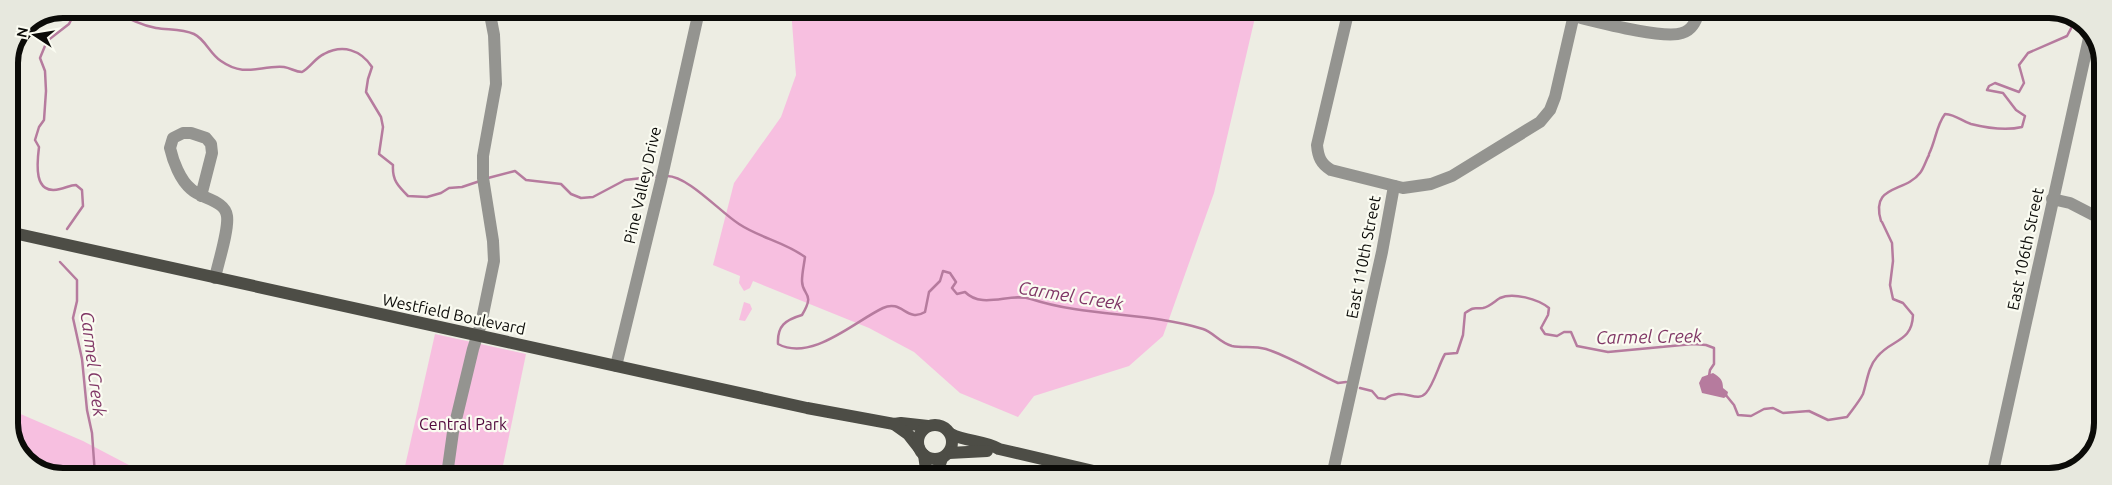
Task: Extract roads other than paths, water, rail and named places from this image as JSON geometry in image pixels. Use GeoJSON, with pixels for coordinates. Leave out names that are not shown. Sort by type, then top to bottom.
{"type":"FeatureCollection","features":[{"type":"Feature","properties":{"kind":"main road","name":"Westfield Boulevard"},"geometry":{"type":"LineString","coordinates":[[18,234],[807,408],[894,424],[928,426]]}},
{"type":"Feature","properties":{"kind":"main road"},"geometry":{"type":"LineString","coordinates":[[894,424],[908,434],[921,451],[934,460],[945,456],[999,449]]}},
{"type":"Feature","properties":{"kind":"main road"},"geometry":{"type":"LineString","coordinates":[[925,468],[919,435],[928,426],[941,425],[951,434],[967,441],[990,444],[999,449],[1081,468]]}},
{"type":"Feature","properties":{"kind":"main road"},"geometry":{"type":"LineString","coordinates":[[940,468],[952,446],[951,434]]}},
{"type":"Feature","properties":{"kind":"street"},"geometry":{"type":"LineString","coordinates":[[449,468],[453,432],[478,335],[494,261],[484,182],[483,156],[496,84],[496,55],[491,18]]}},
{"type":"Feature","properties":{"kind":"street","name":"Pine Valley Drive"},"geometry":{"type":"LineString","coordinates":[[616,366],[697,18]]}},
{"type":"Feature","properties":{"kind":"street","name":"East 110th Street"},"geometry":{"type":"LineString","coordinates":[[1334,468],[1382,252],[1394,186],[1331,170],[1325,166],[1318,156],[1317,145],[1347,18]]}},
{"type":"Feature","properties":{"kind":"street"},"geometry":{"type":"LineString","coordinates":[[1394,186],[1415,187],[1452,176],[1540,122],[1550,110],[1555,97],[1573,18]]}},
{"type":"Feature","properties":{"kind":"street"},"geometry":{"type":"LineString","coordinates":[[1596,18],[1671,35],[1689,30],[1697,18]]}},
{"type":"Feature","properties":{"kind":"street","name":"East 106th Street"},"geometry":{"type":"LineString","coordinates":[[1994,468],[2088,40]]}},
{"type":"Feature","properties":{"kind":"street"},"geometry":{"type":"LineString","coordinates":[[202,196],[212,153],[212,144],[206,138],[183,132],[173,138],[170,148],[186,184],[202,196],[218,203],[227,215],[227,225],[214,278]]}},
{"type":"Feature","properties":{"kind":"street"},"geometry":{"type":"LineString","coordinates":[[2052,199],[2070,203],[2094,216]]}},
{"type":"Feature","properties":{"kind":"waterway","name":"Carmel Creek"},"geometry":{"type":"LineString","coordinates":[[67,229],[83,206],[82,190],[76,185],[51,190],[45,188],[39,177],[39,147],[35,140],[39,127],[44,120],[46,91],[45,71],[40,58],[47,41],[69,24],[72,18]]}},
{"type":"Feature","properties":{"kind":"waterway","name":"Carmel Creek"},"geometry":{"type":"LineString","coordinates":[[129,18],[156,28],[185,31],[194,34],[201,39],[217,58],[238,69],[252,70],[284,67],[302,72],[315,60],[331,51],[338,49],[351,50],[363,56],[372,67],[366,92],[381,117],[383,127],[379,154],[393,165],[395,179],[404,192],[408,196],[427,197],[441,193],[449,188],[462,187],[480,181]]}},
{"type":"Feature","properties":{"kind":"waterway","name":"Carmel Creek"},"geometry":{"type":"LineString","coordinates":[[1929,154],[1945,114],[1983,127],[2003,129],[2022,127],[2025,116],[2016,110],[2003,93],[1987,90],[1989,86],[1995,83],[2019,92],[2024,83],[2019,65],[2028,53],[2067,36],[2073,25]]}},
{"type":"Feature","properties":{"kind":"waterway","name":"Carmel Creek"},"geometry":{"type":"LineString","coordinates":[[1881,221],[1880,201],[1891,191],[1914,179],[1921,171],[1929,155]]}},
{"type":"Feature","properties":{"kind":"waterway","name":"Carmel Creek"},"geometry":{"type":"LineString","coordinates":[[488,178],[515,171],[526,180],[561,184],[571,194],[581,198],[593,197],[625,180],[659,176]]}},
{"type":"Feature","properties":{"kind":"waterway","name":"Carmel Creek"},"geometry":{"type":"LineString","coordinates":[[667,176],[694,188],[747,229],[789,247],[805,257],[802,281],[808,302],[802,315],[791,319],[783,325],[778,338],[778,344],[791,348],[805,348],[819,344],[833,338],[883,308],[890,306],[895,306],[914,315],[925,312],[929,292],[940,281],[943,271],[950,273],[956,282],[952,288],[957,294],[965,292],[980,300],[1023,297],[1073,309],[1182,324],[1207,330],[1228,345],[1266,349],[1275,352],[1338,383],[1346,382]]}},
{"type":"Feature","properties":{"kind":"waterway","name":"Carmel Creek"},"geometry":{"type":"LineString","coordinates":[[1725,394],[1734,405],[1738,415],[1751,416],[1764,409],[1773,408],[1783,413],[1809,411],[1828,420],[1847,417],[1863,394],[1874,361],[1883,351],[1905,336],[1912,324],[1913,315],[1903,303],[1893,299],[1890,285],[1893,261],[1892,243],[1882,222]]}},
{"type":"Feature","properties":{"kind":"waterway","name":"Carmel Creek"},"geometry":{"type":"LineString","coordinates":[[60,262],[77,280],[77,301],[73,318],[82,359],[87,410],[92,433],[94,468]]}},
{"type":"Feature","properties":{"kind":"waterway","name":"Carmel Creek"},"geometry":{"type":"LineString","coordinates":[[1360,388],[1372,391],[1378,398],[1385,399],[1398,394],[1422,396],[1432,385],[1445,354],[1457,353],[1463,335],[1465,313],[1473,309],[1483,308],[1505,296],[1532,299],[1549,308],[1548,315],[1541,328],[1545,334],[1557,336],[1564,332],[1571,332],[1577,346],[1608,352],[1693,344],[1714,348],[1714,364],[1709,376]]}},
{"type":"Feature","properties":{"kind":"park label","name":"Central Park"},"geometry":{"type":"Point","coordinates":[463,424]}}]}
